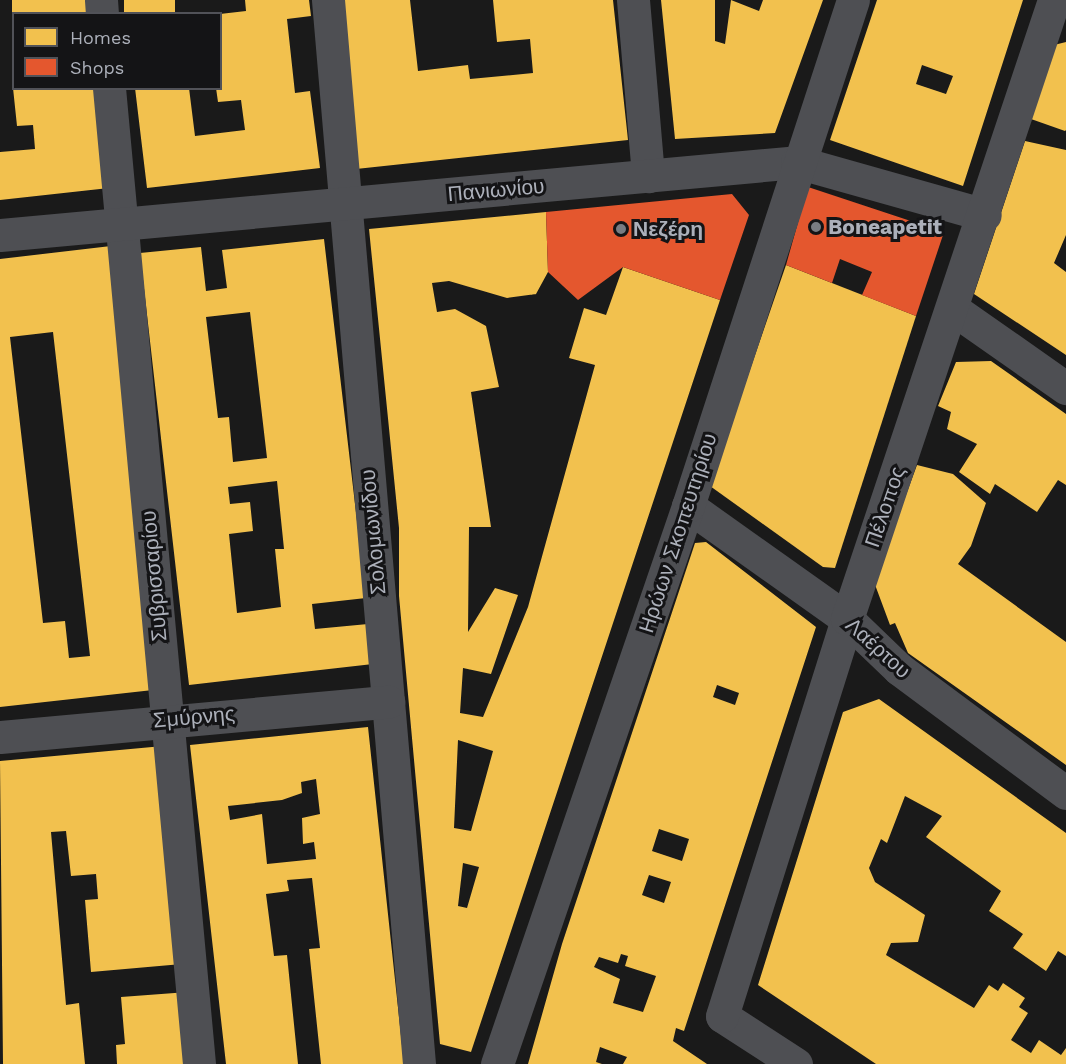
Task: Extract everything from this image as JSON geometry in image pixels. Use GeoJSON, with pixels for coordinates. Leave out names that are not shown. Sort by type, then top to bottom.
{"type":"FeatureCollection","features":[{"type":"Feature","properties":{"kind":"street","name":"Σολομωνίδου"},"geometry":{"type":"LineString","coordinates":[[328,0],[418,1064]]}},
{"type":"Feature","properties":{"kind":"street"},"geometry":{"type":"LineString","coordinates":[[633,0],[648,176]]}},
{"type":"Feature","properties":{"kind":"street","name":"Ηρώων Σκοπευτηρίου"},"geometry":{"type":"LineString","coordinates":[[496,1064],[688,506],[797,162],[853,0]]}},
{"type":"Feature","properties":{"kind":"street","name":"Πέλοπος"},"geometry":{"type":"LineString","coordinates":[[796,1064],[722,1016],[847,619],[1058,7]]}},
{"type":"Feature","properties":{"kind":"street","name":"Συβρισσαρίου"},"geometry":{"type":"LineString","coordinates":[[109,90],[199,1064]]}},
{"type":"Feature","properties":{"kind":"street","name":"Πανιωνίου"},"geometry":{"type":"LineString","coordinates":[[0,235],[797,162],[985,214]]}},
{"type":"Feature","properties":{"kind":"street"},"geometry":{"type":"LineString","coordinates":[[953,309],[1066,388]]}},
{"type":"Feature","properties":{"kind":"street","name":"Λαέρτου"},"geometry":{"type":"LineString","coordinates":[[688,506],[847,619],[898,669],[1066,793]]}},
{"type":"Feature","properties":{"kind":"street","name":"Σμύρνης"},"geometry":{"type":"LineString","coordinates":[[0,737],[167,719],[388,702]]}},
{"type":"Feature","properties":{"kind":"building: Homes"},"geometry":{"type":"Polygon","coordinates":[[[12,0],[91,0],[91,12],[12,12],[12,0]]]}},
{"type":"Feature","properties":{"kind":"building: Homes"},"geometry":{"type":"Polygon","coordinates":[[[124,0],[175,0],[175,12],[124,12],[124,0]]]}},
{"type":"Feature","properties":{"kind":"building: Homes"},"geometry":{"type":"Polygon","coordinates":[[[245,0],[309,0],[311,16],[287,19],[295,93],[310,91],[320,168],[147,188],[135,90],[189,90],[195,136],[245,130],[241,100],[218,102],[216,90],[222,90],[222,14],[246,11],[245,0]]]}},
{"type":"Feature","properties":{"kind":"building: Homes"},"geometry":{"type":"Polygon","coordinates":[[[337,0],[410,0],[418,71],[468,65],[470,79],[533,73],[530,39],[497,42],[493,0],[613,0],[628,140],[356,169],[337,0]]]}},
{"type":"Feature","properties":{"kind":"building: Homes"},"geometry":{"type":"Polygon","coordinates":[[[661,0],[715,0],[715,41],[725,44],[731,0],[759,11],[763,0],[823,0],[775,133],[675,139],[661,0]]]}},
{"type":"Feature","properties":{"kind":"building: Homes"},"geometry":{"type":"Polygon","coordinates":[[[877,0],[1023,0],[963,186],[830,140],[877,0]],[[922,65],[916,84],[946,94],[953,76],[922,65]]]}},
{"type":"Feature","properties":{"kind":"building: Homes"},"geometry":{"type":"Polygon","coordinates":[[[1066,42],[1065,131],[1031,119],[1050,46],[1066,42]]]}},
{"type":"Feature","properties":{"kind":"building: Homes"},"geometry":{"type":"Polygon","coordinates":[[[13,90],[99,90],[109,188],[0,200],[0,152],[35,149],[33,125],[17,126],[13,90]]]}},
{"type":"Feature","properties":{"kind":"building: Homes"},"geometry":{"type":"Polygon","coordinates":[[[1025,141],[1066,150],[1066,235],[1054,263],[1066,272],[1066,355],[974,294],[1025,141]]]}},
{"type":"Feature","properties":{"kind":"building: Homes"},"geometry":{"type":"Polygon","coordinates":[[[546,212],[548,272],[536,294],[507,298],[449,281],[432,283],[437,312],[455,309],[486,326],[499,387],[471,392],[491,527],[469,527],[468,632],[495,588],[518,595],[491,674],[463,668],[460,713],[483,717],[528,607],[595,365],[569,358],[584,308],[606,315],[623,267],[720,300],[471,1052],[440,1044],[399,596],[399,528],[369,229],[546,212]],[[458,740],[454,828],[471,831],[493,751],[458,740]],[[463,863],[458,906],[467,908],[479,867],[463,863]]]}},
{"type":"Feature","properties":{"kind":"building: Homes"},"geometry":{"type":"Polygon","coordinates":[[[324,239],[366,598],[312,604],[315,629],[368,624],[373,664],[189,685],[140,253],[201,247],[206,291],[227,288],[222,250],[324,239]],[[250,312],[206,317],[218,418],[229,417],[233,462],[267,458],[250,312]],[[277,481],[228,487],[230,504],[250,502],[253,531],[229,534],[237,613],[281,607],[275,549],[284,549],[277,481]]]}},
{"type":"Feature","properties":{"kind":"building: Homes"},"geometry":{"type":"Polygon","coordinates":[[[111,246],[162,689],[0,707],[0,259],[111,246]],[[53,332],[10,337],[43,623],[65,621],[69,658],[90,656],[53,332]]]}},
{"type":"Feature","properties":{"kind":"building: Homes"},"geometry":{"type":"Polygon","coordinates":[[[786,265],[916,316],[835,568],[823,567],[710,486],[786,265]]]}},
{"type":"Feature","properties":{"kind":"building: Homes"},"geometry":{"type":"Polygon","coordinates":[[[991,361],[1066,414],[1066,485],[1058,480],[1037,512],[995,484],[990,494],[959,472],[977,444],[947,429],[951,412],[938,406],[956,362],[991,361]]]}},
{"type":"Feature","properties":{"kind":"building: Homes"},"geometry":{"type":"Polygon","coordinates":[[[917,465],[953,474],[986,503],[971,546],[958,564],[1066,642],[1066,765],[908,653],[895,623],[890,625],[874,582],[917,465]]]}},
{"type":"Feature","properties":{"kind":"building: Homes"},"geometry":{"type":"Polygon","coordinates":[[[706,542],[816,627],[684,1031],[676,1028],[673,1041],[707,1064],[623,1064],[627,1057],[600,1047],[596,1062],[602,1064],[528,1064],[562,944],[695,543],[706,542]],[[717,685],[713,697],[735,705],[739,693],[717,685]],[[659,829],[652,851],[682,861],[689,839],[659,829]],[[649,875],[642,895],[664,903],[671,882],[649,875]],[[621,954],[618,963],[599,957],[594,967],[620,979],[613,1003],[643,1012],[656,976],[625,966],[628,956],[621,954]]]}},
{"type":"Feature","properties":{"kind":"building: Homes"},"geometry":{"type":"Polygon","coordinates":[[[879,699],[1066,833],[1066,956],[1058,951],[1046,971],[1013,948],[1023,934],[989,911],[1001,891],[926,837],[942,816],[905,796],[887,843],[881,839],[869,868],[875,882],[925,915],[918,942],[891,943],[886,955],[974,1008],[989,985],[998,991],[1003,983],[1025,998],[1019,1007],[1028,1013],[1011,1040],[1031,1053],[1039,1040],[1061,1055],[1066,1048],[1066,1064],[876,1064],[758,985],[843,712],[879,699]]]}},
{"type":"Feature","properties":{"kind":"building: Homes"},"geometry":{"type":"Polygon","coordinates":[[[368,727],[404,1064],[321,1064],[309,949],[320,948],[312,878],[287,880],[289,891],[266,894],[274,956],[287,955],[298,1064],[226,1064],[190,745],[368,727]],[[316,779],[301,782],[302,793],[282,800],[228,806],[230,820],[262,814],[267,864],[316,859],[314,842],[303,844],[302,818],[320,814],[316,779]]]}},
{"type":"Feature","properties":{"kind":"building: Homes"},"geometry":{"type":"Polygon","coordinates":[[[163,746],[182,964],[91,972],[85,900],[98,899],[96,874],[71,876],[66,831],[51,832],[66,1005],[79,1003],[85,1064],[3,1064],[0,761],[163,746]]]}},
{"type":"Feature","properties":{"kind":"building: Homes"},"geometry":{"type":"Polygon","coordinates":[[[188,992],[194,1064],[117,1064],[116,1045],[125,1044],[121,997],[188,992]]]}},
{"type":"Feature","properties":{"kind":"building: Shops"},"geometry":{"type":"Polygon","coordinates":[[[808,187],[944,232],[916,316],[862,295],[872,272],[840,259],[832,283],[786,265],[808,187]]]}},
{"type":"Feature","properties":{"kind":"building: Shops"},"geometry":{"type":"Polygon","coordinates":[[[732,194],[749,215],[720,300],[623,267],[578,300],[548,272],[546,212],[732,194]]]}},
{"type":"Feature","properties":{"kind":"place","name":"Boneapetit"},"geometry":{"type":"Point","coordinates":[816,227]}},
{"type":"Feature","properties":{"kind":"place","name":"Νεζέρη"},"geometry":{"type":"Point","coordinates":[621,229]}}]}
